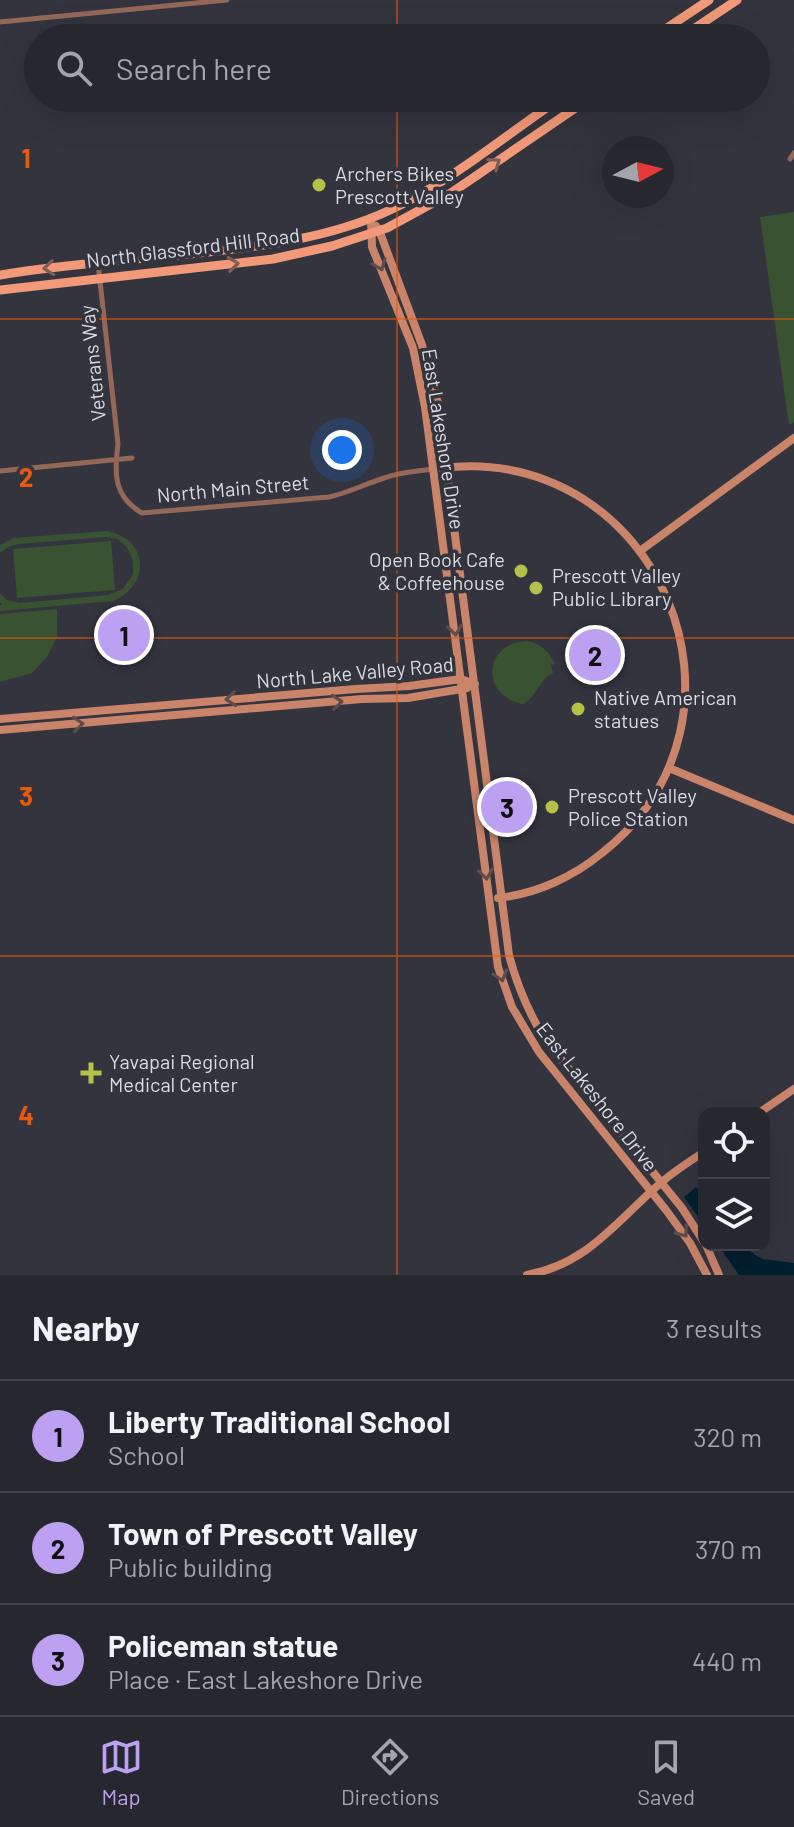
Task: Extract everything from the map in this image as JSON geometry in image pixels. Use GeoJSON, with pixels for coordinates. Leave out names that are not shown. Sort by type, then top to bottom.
{"type":"FeatureCollection","features":[{"type":"Feature","properties":{"kind":"main road"},"geometry":{"type":"LineString","coordinates":[[673,24],[709,0]]}},
{"type":"Feature","properties":{"kind":"main road"},"geometry":{"type":"LineString","coordinates":[[701,24],[737,0]]}},
{"type":"Feature","properties":{"kind":"main road","name":"North Glassford Hill Road"},"geometry":{"type":"LineString","coordinates":[[0,275],[249,248],[297,240],[371,218],[432,187],[541,112]]}},
{"type":"Feature","properties":{"kind":"main road","name":"North Glassford Hill Road"},"geometry":{"type":"LineString","coordinates":[[0,290],[273,259],[332,246],[375,232],[451,193],[570,112]]}},
{"type":"Feature","properties":{"kind":"street"},"geometry":{"type":"LineString","coordinates":[[0,22],[227,0]]}},
{"type":"Feature","properties":{"kind":"street","name":"East Lakeshore Drive"},"geometry":{"type":"LineString","coordinates":[[371,218],[438,403],[509,955],[515,981],[544,1038],[698,1232]]}},
{"type":"Feature","properties":{"kind":"street","name":"Veterans Way"},"geometry":{"type":"LineString","coordinates":[[98,263],[118,444],[116,460]]}},
{"type":"Feature","properties":{"kind":"street","name":"East Lakeshore Drive"},"geometry":{"type":"LineString","coordinates":[[418,347],[498,967],[512,1007],[543,1057],[652,1192],[690,1243],[707,1275]]}},
{"type":"Feature","properties":{"kind":"street"},"geometry":{"type":"LineString","coordinates":[[640,551],[794,438]]}},
{"type":"Feature","properties":{"kind":"street"},"geometry":{"type":"LineString","coordinates":[[0,471],[132,458]]}},
{"type":"Feature","properties":{"kind":"street","name":"North Main Street"},"geometry":{"type":"LineString","coordinates":[[116,460],[122,496],[130,506],[142,513],[329,497],[401,473],[434,469]]}},
{"type":"Feature","properties":{"kind":"street"},"geometry":{"type":"LineString","coordinates":[[434,469],[507,468],[560,486],[597,508],[622,530],[657,577],[669,602],[682,646],[685,677],[680,731],[669,768],[641,814],[618,840],[570,875],[517,895],[489,899]]}},
{"type":"Feature","properties":{"kind":"street","name":"North Lake Valley Road"},"geometry":{"type":"LineString","coordinates":[[0,719],[409,686],[461,679],[475,684]]}},
{"type":"Feature","properties":{"kind":"street","name":"North Lake Valley Road"},"geometry":{"type":"LineString","coordinates":[[0,730],[362,699],[408,698],[462,690],[475,684]]}},
{"type":"Feature","properties":{"kind":"street"},"geometry":{"type":"LineString","coordinates":[[669,768],[794,820]]}},
{"type":"Feature","properties":{"kind":"street"},"geometry":{"type":"LineString","coordinates":[[543,1057],[553,1050]]}},
{"type":"Feature","properties":{"kind":"street"},"geometry":{"type":"LineString","coordinates":[[768,1107],[794,1089]]}},
{"type":"Feature","properties":{"kind":"street"},"geometry":{"type":"LineString","coordinates":[[527,1275],[558,1268],[574,1260],[661,1183],[698,1156]]}},
{"type":"Feature","properties":{"kind":"street","name":"East Lakeshore Drive"},"geometry":{"type":"LineString","coordinates":[[708,1251],[719,1275]]}},
{"type":"Feature","properties":{"kind":"green space"},"geometry":{"type":"Polygon","coordinates":[[[794,212],[794,422],[789,425],[760,217],[794,212]]]}},
{"type":"Feature","properties":{"kind":"green space"},"geometry":{"type":"Polygon","coordinates":[[[107,531],[131,543],[137,552],[139,574],[125,594],[113,601],[0,611],[0,593],[7,600],[20,603],[108,595],[123,589],[133,574],[133,560],[127,547],[117,539],[106,537],[19,544],[0,553],[0,545],[14,538],[107,531]]]}},
{"type":"Feature","properties":{"kind":"green space"},"geometry":{"type":"Polygon","coordinates":[[[111,541],[115,590],[17,598],[13,549],[111,541]]]}},
{"type":"Feature","properties":{"kind":"green space"},"geometry":{"type":"Polygon","coordinates":[[[57,609],[57,637],[47,657],[32,673],[0,682],[0,614],[57,609]]]}},
{"type":"Feature","properties":{"kind":"green space"},"geometry":{"type":"Polygon","coordinates":[[[527,641],[544,649],[555,664],[551,665],[553,673],[523,704],[499,691],[492,670],[502,651],[512,644],[527,641]]]}},
{"type":"Feature","properties":{"kind":"water"},"geometry":{"type":"Polygon","coordinates":[[[696,1187],[698,1190],[698,1217],[684,1197],[696,1187]]]}},
{"type":"Feature","properties":{"kind":"water"},"geometry":{"type":"Polygon","coordinates":[[[722,1251],[750,1251],[763,1259],[794,1263],[794,1275],[739,1275],[722,1251]]]}},
{"type":"Feature","properties":{"kind":"place","name":"Archers Bikes Prescott Valley"},"geometry":{"type":"Point","coordinates":[319,185]}},
{"type":"Feature","properties":{"kind":"place","name":"Open Book Cafe & Coffeehouse"},"geometry":{"type":"Point","coordinates":[521,571]}},
{"type":"Feature","properties":{"kind":"place","name":"Prescott Valley Public Library"},"geometry":{"type":"Point","coordinates":[536,588]}},
{"type":"Feature","properties":{"kind":"place","name":"Liberty Traditional School"},"geometry":{"type":"Point","coordinates":[124,635]}},
{"type":"Feature","properties":{"kind":"place","name":"Town of Prescott Valley"},"geometry":{"type":"Point","coordinates":[595,655]}},
{"type":"Feature","properties":{"kind":"place","name":"Native American statues"},"geometry":{"type":"Point","coordinates":[578,709]}},
{"type":"Feature","properties":{"kind":"place","name":"Policeman statue"},"geometry":{"type":"Point","coordinates":[507,807]}},
{"type":"Feature","properties":{"kind":"place","name":"Prescott Valley Police Station"},"geometry":{"type":"Point","coordinates":[552,807]}},
{"type":"Feature","properties":{"kind":"place","name":"Yavapai Regional Medical Center"},"geometry":{"type":"Point","coordinates":[91,1073]}}]}
